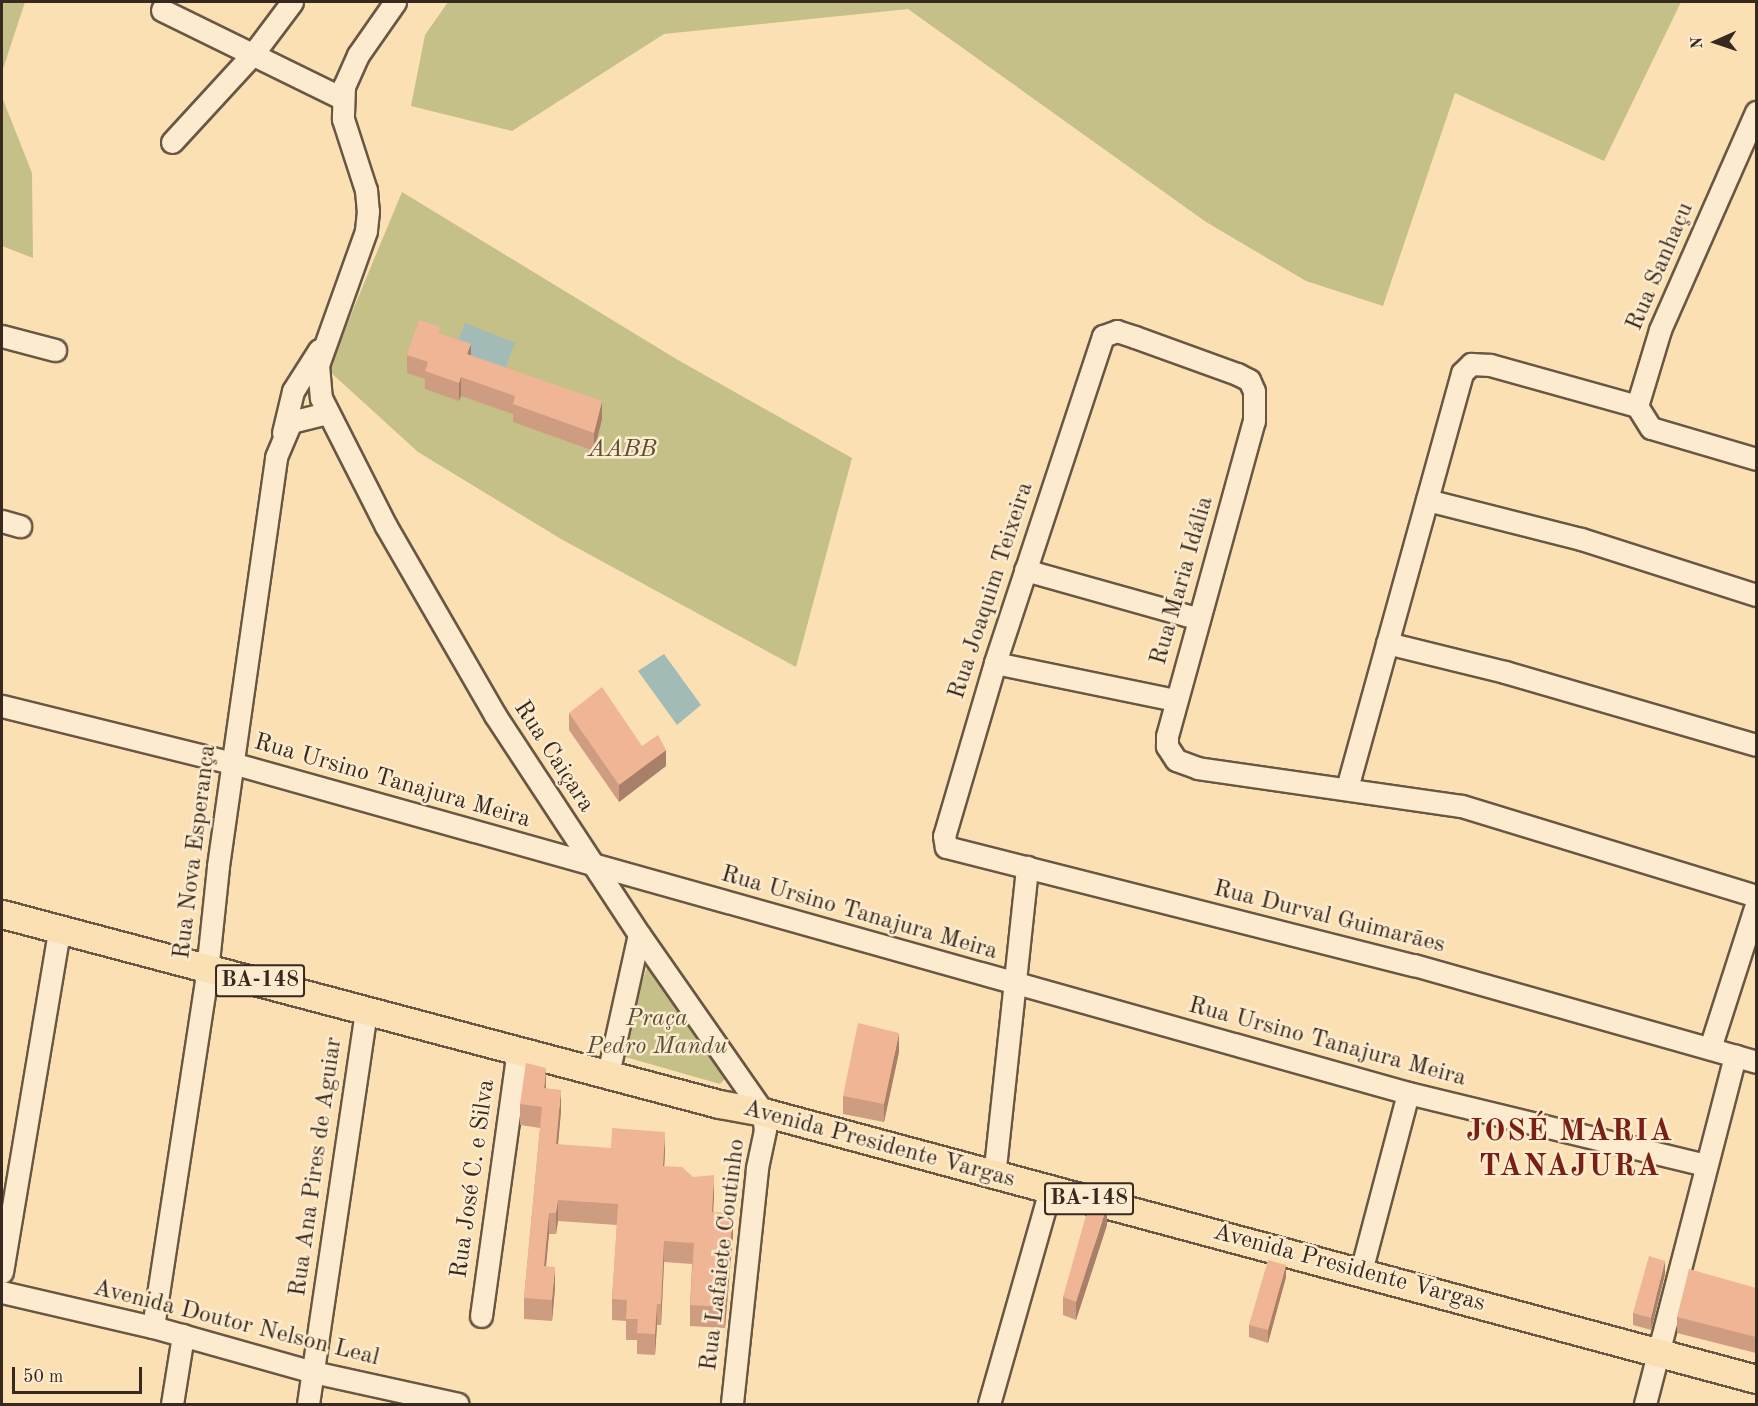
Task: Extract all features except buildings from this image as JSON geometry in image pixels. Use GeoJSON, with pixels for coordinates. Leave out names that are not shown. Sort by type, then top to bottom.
{"type":"FeatureCollection","features":[{"type":"Feature","properties":{"kind":"main road","name":"Avenida Presidente Vargas"},"geometry":{"type":"LineString","coordinates":[[2,914],[59,931],[366,1009],[608,1074],[763,1112],[994,1177],[1756,1379]]}},
{"type":"Feature","properties":{"kind":"street"},"geometry":{"type":"LineString","coordinates":[[172,142],[253,54],[292,2]]}},
{"type":"Feature","properties":{"kind":"street"},"geometry":{"type":"LineString","coordinates":[[324,344],[366,231],[368,211],[366,190],[346,132],[342,98],[358,55],[395,2]]}},
{"type":"Feature","properties":{"kind":"street"},"geometry":{"type":"LineString","coordinates":[[162,10],[342,98]]}},
{"type":"Feature","properties":{"kind":"street","name":"Rua Sanhaçu"},"geometry":{"type":"LineString","coordinates":[[1637,406],[1660,330],[1756,112]]}},
{"type":"Feature","properties":{"kind":"street","name":"Rua Joaquim Teixeira"},"geometry":{"type":"LineString","coordinates":[[944,836],[995,663],[1092,362],[1103,336],[1117,331],[1249,380],[1254,391],[1254,421]]}},
{"type":"Feature","properties":{"kind":"street"},"geometry":{"type":"LineString","coordinates":[[2,336],[55,350]]}},
{"type":"Feature","properties":{"kind":"street","name":"Rua Caiçara"},"geometry":{"type":"LineString","coordinates":[[324,344],[318,382],[326,413],[386,526],[495,716],[639,934],[763,1112]]}},
{"type":"Feature","properties":{"kind":"street","name":"Rua Nova Esperança"},"geometry":{"type":"LineString","coordinates":[[153,1327],[207,968],[232,763],[276,457],[293,391],[324,344]]}},
{"type":"Feature","properties":{"kind":"street"},"geometry":{"type":"LineString","coordinates":[[1756,459],[1665,434],[1642,420],[1637,406],[1517,371],[1471,364],[1462,373],[1347,788],[1461,806],[1756,896]]}},
{"type":"Feature","properties":{"kind":"street"},"geometry":{"type":"LineString","coordinates":[[282,436],[291,422],[299,417],[326,413]]}},
{"type":"Feature","properties":{"kind":"street","name":"Rua Maria Idália"},"geometry":{"type":"LineString","coordinates":[[1254,421],[1167,736],[1171,755],[1198,768],[1347,788]]}},
{"type":"Feature","properties":{"kind":"street"},"geometry":{"type":"LineString","coordinates":[[1426,500],[1581,539],[1756,595]]}},
{"type":"Feature","properties":{"kind":"street"},"geometry":{"type":"LineString","coordinates":[[1025,570],[1199,619]]}},
{"type":"Feature","properties":{"kind":"street"},"geometry":{"type":"LineString","coordinates":[[1386,644],[1505,672],[1756,745]]}},
{"type":"Feature","properties":{"kind":"street"},"geometry":{"type":"LineString","coordinates":[[995,663],[1176,700]]}},
{"type":"Feature","properties":{"kind":"street","name":"Rua Ursino Tanajura Meira"},"geometry":{"type":"LineString","coordinates":[[2,706],[232,763],[1408,1093],[1705,1165]]}},
{"type":"Feature","properties":{"kind":"street","name":"Rua Durval Guimarães"},"geometry":{"type":"LineString","coordinates":[[944,836],[946,847],[1414,965],[1710,1048],[1733,1061],[1756,1062]]}},
{"type":"Feature","properties":{"kind":"street"},"geometry":{"type":"LineString","coordinates":[[994,1177],[1028,867]]}},
{"type":"Feature","properties":{"kind":"street"},"geometry":{"type":"LineString","coordinates":[[1710,1048],[1756,905]]}},
{"type":"Feature","properties":{"kind":"street"},"geometry":{"type":"LineString","coordinates":[[2,1272],[59,931]]}},
{"type":"Feature","properties":{"kind":"street"},"geometry":{"type":"LineString","coordinates":[[608,1074],[639,934]]}},
{"type":"Feature","properties":{"kind":"street","name":"Rua Ana Pires de Aguiar"},"geometry":{"type":"LineString","coordinates":[[308,1404],[366,1009]]}},
{"type":"Feature","properties":{"kind":"street","name":"Rua José C. e Silva"},"geometry":{"type":"LineString","coordinates":[[481,1316],[518,1050]]}},
{"type":"Feature","properties":{"kind":"street"},"geometry":{"type":"LineString","coordinates":[[1645,1404],[1733,1061]]}},
{"type":"Feature","properties":{"kind":"street"},"geometry":{"type":"LineString","coordinates":[[1360,1275],[1408,1093]]}},
{"type":"Feature","properties":{"kind":"street","name":"Rua Lafaiete Coutinho"},"geometry":{"type":"LineString","coordinates":[[732,1404],[754,1192],[765,1130],[763,1112]]}},
{"type":"Feature","properties":{"kind":"street"},"geometry":{"type":"LineString","coordinates":[[989,1404],[1050,1190]]}},
{"type":"Feature","properties":{"kind":"street","name":"Avenida Doutor Nelson Leal"},"geometry":{"type":"LineString","coordinates":[[2,1292],[153,1327],[313,1372],[458,1404]]}},
{"type":"Feature","properties":{"kind":"street"},"geometry":{"type":"LineString","coordinates":[[172,1404],[183,1335]]}},
{"type":"Feature","properties":{"kind":"green space"},"geometry":{"type":"Polygon","coordinates":[[[2,2],[25,2],[2,72],[2,2]]]}},
{"type":"Feature","properties":{"kind":"green space"},"geometry":{"type":"Polygon","coordinates":[[[448,2],[1681,2],[1604,161],[1455,93],[1383,306],[1306,281],[1206,222],[908,9],[664,34],[512,131],[411,106],[425,35],[448,2]]]}},
{"type":"Feature","properties":{"kind":"green space"},"geometry":{"type":"Polygon","coordinates":[[[2,97],[32,173],[33,258],[2,246],[2,97]]]}},
{"type":"Feature","properties":{"kind":"green space","name":"AABB"},"geometry":{"type":"Polygon","coordinates":[[[402,192],[678,360],[852,458],[796,667],[561,539],[418,452],[328,370],[402,192]]]}},
{"type":"Feature","properties":{"kind":"green space","name":"Praça Pedro Mandu"},"geometry":{"type":"Polygon","coordinates":[[[648,965],[718,1064],[726,1078],[720,1084],[622,1056],[625,1031],[648,965]]]}},
{"type":"Feature","properties":{"kind":"water"},"geometry":{"type":"Polygon","coordinates":[[[465,323],[515,343],[505,369],[455,349],[465,323]]]}},
{"type":"Feature","properties":{"kind":"water"},"geometry":{"type":"Polygon","coordinates":[[[664,654],[701,705],[677,725],[638,671],[664,654]]]}},
{"type":"Feature","properties":{"kind":"district","name":"JOSÉ MARIA TANAJURA"},"geometry":{"type":"Point","coordinates":[1570,1149]}}]}
